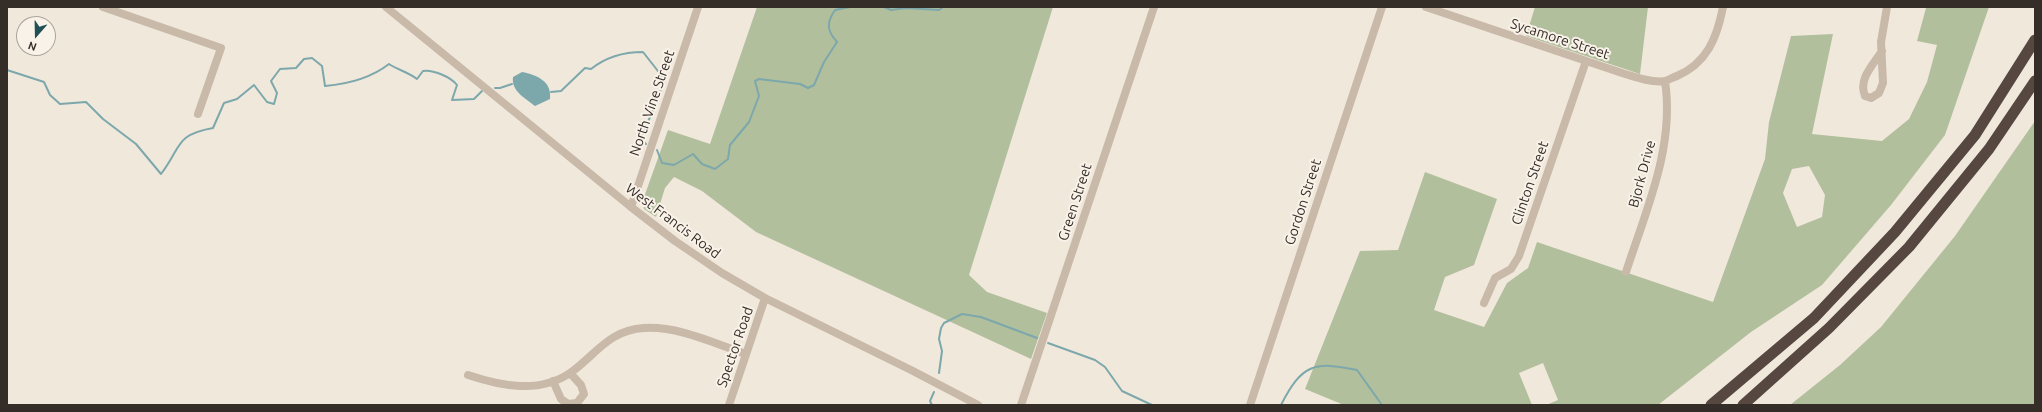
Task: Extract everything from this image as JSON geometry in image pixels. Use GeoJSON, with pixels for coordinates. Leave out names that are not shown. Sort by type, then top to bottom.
{"type":"FeatureCollection","features":[{"type":"Feature","properties":{"kind":"highway"},"geometry":{"type":"LineString","coordinates":[[1711,405],[1814,318],[1895,232],[1975,134],[2035,40]]}},
{"type":"Feature","properties":{"kind":"highway"},"geometry":{"type":"LineString","coordinates":[[1743,405],[1828,328],[1909,247],[1989,148],[2035,81]]}},
{"type":"Feature","properties":{"kind":"street"},"geometry":{"type":"LineString","coordinates":[[103,7],[221,48],[198,114]]}},
{"type":"Feature","properties":{"kind":"street","name":"West Francis Road"},"geometry":{"type":"LineString","coordinates":[[386,7],[631,207],[704,261],[765,298],[978,405]]}},
{"type":"Feature","properties":{"kind":"street","name":"North Vine Street"},"geometry":{"type":"LineString","coordinates":[[631,207],[698,7]]}},
{"type":"Feature","properties":{"kind":"street","name":"Green Street"},"geometry":{"type":"LineString","coordinates":[[1021,405],[1154,7]]}},
{"type":"Feature","properties":{"kind":"street","name":"Gordon Street"},"geometry":{"type":"LineString","coordinates":[[1250,405],[1382,7]]}},
{"type":"Feature","properties":{"kind":"street","name":"Sycamore Street"},"geometry":{"type":"LineString","coordinates":[[1426,7],[1642,79],[1665,81]]}},
{"type":"Feature","properties":{"kind":"street"},"geometry":{"type":"LineString","coordinates":[[1665,81],[1693,68],[1703,59],[1714,40],[1723,7]]}},
{"type":"Feature","properties":{"kind":"street"},"geometry":{"type":"LineString","coordinates":[[1882,51],[1865,77],[1862,88],[1865,96],[1871,98],[1878,93],[1883,83],[1882,51],[1881,42],[1887,7]]}},
{"type":"Feature","properties":{"kind":"street","name":"Clinton Street"},"geometry":{"type":"LineString","coordinates":[[1484,303],[1495,278],[1511,269],[1519,256],[1586,61]]}},
{"type":"Feature","properties":{"kind":"street","name":"Bjork Drive"},"geometry":{"type":"LineString","coordinates":[[1626,272],[1662,159],[1668,102],[1665,81]]}},
{"type":"Feature","properties":{"kind":"street","name":"Spector Road"},"geometry":{"type":"LineString","coordinates":[[729,405],[765,298]]}},
{"type":"Feature","properties":{"kind":"street"},"geometry":{"type":"LineString","coordinates":[[468,375],[498,384],[516,387],[536,386],[553,381],[570,373],[597,348],[620,334],[642,328],[669,328],[746,354]]}},
{"type":"Feature","properties":{"kind":"street"},"geometry":{"type":"LineString","coordinates":[[553,381],[561,399],[568,404],[577,403],[584,394],[581,385],[570,373]]}},
{"type":"Feature","properties":{"kind":"green space"},"geometry":{"type":"Polygon","coordinates":[[[757,7],[1053,7],[969,275],[987,292],[1047,313],[1031,359],[756,232],[702,191],[674,177],[665,188],[656,217],[644,209],[643,200],[668,130],[710,144],[757,7]]]}},
{"type":"Feature","properties":{"kind":"green space"},"geometry":{"type":"Polygon","coordinates":[[[1535,7],[1648,7],[1640,74],[1526,36],[1535,7]]]}},
{"type":"Feature","properties":{"kind":"green space"},"geometry":{"type":"Polygon","coordinates":[[[1989,7],[1945,135],[1891,205],[1822,285],[1751,332],[1658,405],[1546,405],[1558,400],[1543,363],[1519,373],[1532,405],[1344,405],[1305,389],[1360,251],[1398,250],[1425,172],[1497,199],[1474,265],[1445,277],[1434,310],[1484,327],[1507,283],[1528,268],[1537,242],[1713,302],[1765,159],[1769,122],[1791,36],[1833,34],[1812,134],[1882,141],[1909,119],[1927,82],[1937,45],[1917,41],[1926,8],[1989,7]],[[1809,166],[1792,169],[1783,193],[1797,227],[1822,217],[1825,195],[1809,166]]]}},
{"type":"Feature","properties":{"kind":"green space"},"geometry":{"type":"Polygon","coordinates":[[[2035,121],[2035,405],[1790,405],[1840,365],[1881,327],[1955,236],[2035,121]]]}},
{"type":"Feature","properties":{"kind":"water"},"geometry":{"type":"Polygon","coordinates":[[[522,72],[538,77],[546,83],[549,88],[550,99],[535,106],[523,97],[516,90],[513,82],[513,77],[522,72]]]}},
{"type":"Feature","properties":{"kind":"waterway"},"geometry":{"type":"LineString","coordinates":[[657,150],[662,163],[674,165],[693,154],[702,164],[715,169],[728,159],[730,145],[749,122],[759,96],[755,81],[759,79],[800,84],[808,88],[814,85],[824,62],[837,42],[831,34],[829,27],[830,19],[835,10],[850,7]]}},
{"type":"Feature","properties":{"kind":"waterway"},"geometry":{"type":"LineString","coordinates":[[884,7],[891,10],[906,8],[939,10],[943,7]]}},
{"type":"Feature","properties":{"kind":"waterway"},"geometry":{"type":"LineString","coordinates":[[551,92],[561,91],[585,68],[591,69],[603,61],[616,56],[643,52],[665,80],[641,139],[646,144]]}},
{"type":"Feature","properties":{"kind":"waterway"},"geometry":{"type":"LineString","coordinates":[[7,70],[44,82],[50,95],[60,104],[86,102],[103,119],[136,144],[161,174],[180,144],[185,139],[191,134],[213,128],[224,103],[237,99],[254,85],[267,102],[274,104],[277,93],[271,81],[280,69],[296,68],[304,59],[312,58],[322,66],[325,86],[359,80],[375,73],[389,64],[417,79],[423,71],[436,72],[446,77],[457,85],[452,100],[474,99],[482,91]]}},
{"type":"Feature","properties":{"kind":"waterway"},"geometry":{"type":"LineString","coordinates":[[495,88],[512,84]]}},
{"type":"Feature","properties":{"kind":"waterway"},"geometry":{"type":"LineString","coordinates":[[939,373],[942,351],[939,339],[941,328],[944,323],[962,314],[981,317],[1037,338]]}},
{"type":"Feature","properties":{"kind":"waterway"},"geometry":{"type":"LineString","coordinates":[[1048,343],[1095,360],[1105,367],[1122,391],[1152,405]]}},
{"type":"Feature","properties":{"kind":"waterway"},"geometry":{"type":"LineString","coordinates":[[1281,405],[1296,381],[1303,374],[1320,366],[1342,367],[1357,370],[1382,405]]}},
{"type":"Feature","properties":{"kind":"waterway"},"geometry":{"type":"LineString","coordinates":[[932,405],[930,401],[934,392]]}}]}
